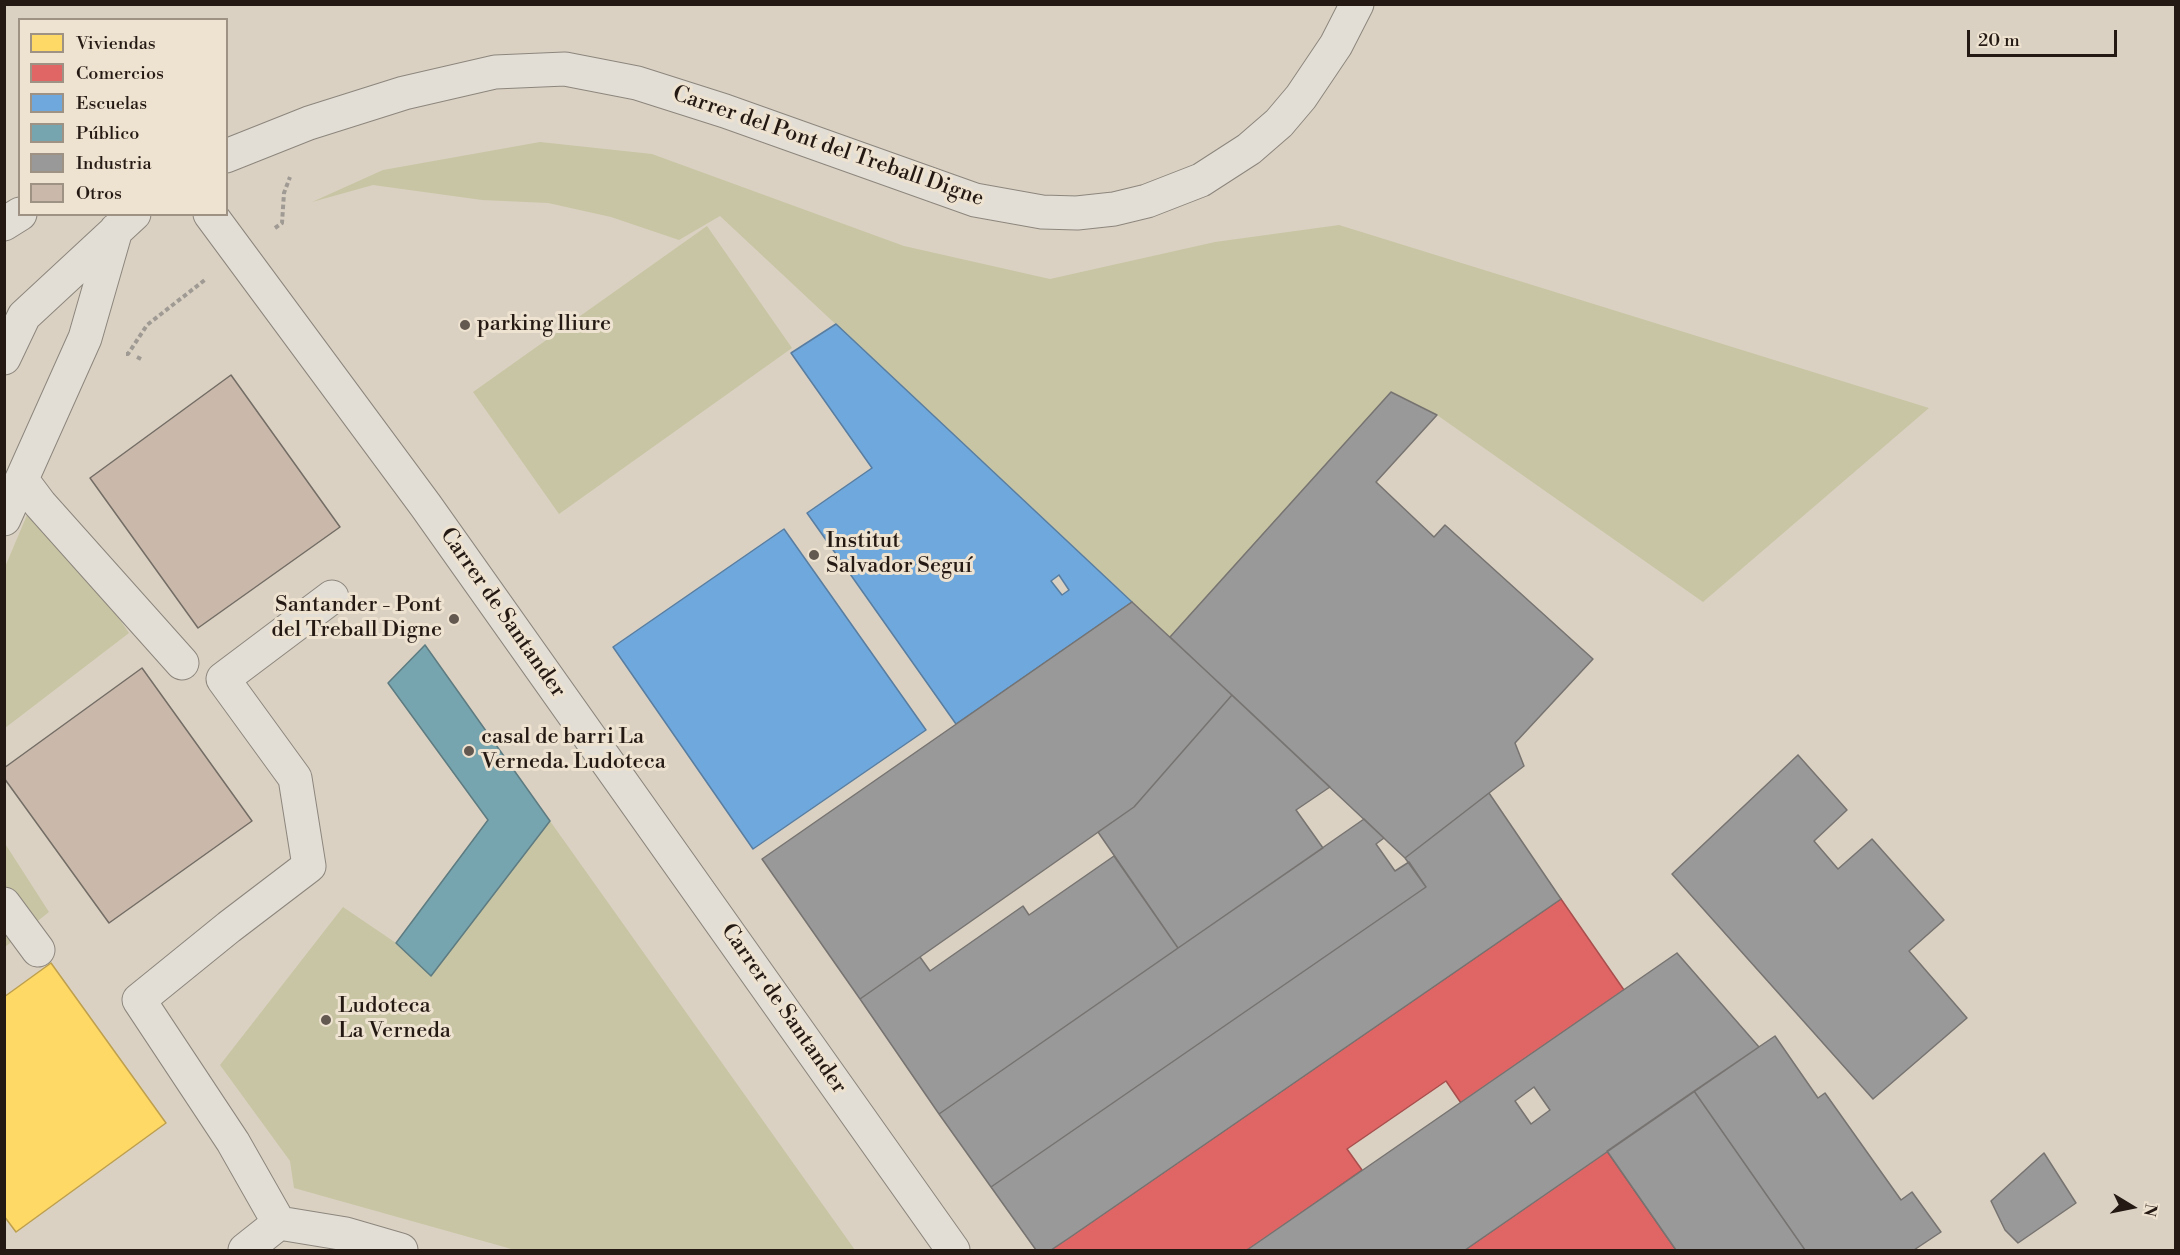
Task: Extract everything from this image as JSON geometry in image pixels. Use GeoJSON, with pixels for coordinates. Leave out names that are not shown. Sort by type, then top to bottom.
{"type":"FeatureCollection","features":[{"type":"Feature","properties":{"kind":"street","name":"Carrer del Pont del Treball Digne"},"geometry":{"type":"LineString","coordinates":[[228,155],[309,123],[404,93],[495,72],[565,69],[637,82],[975,200],[1042,212],[1077,213],[1114,209],[1147,201],[1201,180],[1249,149],[1279,123],[1301,97],[1336,45],[1357,4]]}},
{"type":"Feature","properties":{"kind":"street"},"geometry":{"type":"LineString","coordinates":[[4,224],[18,215]]}},
{"type":"Feature","properties":{"kind":"street","name":"Carrer de Santander"},"geometry":{"type":"LineString","coordinates":[[211,216],[426,506],[953,1251]]}},
{"type":"Feature","properties":{"kind":"street"},"geometry":{"type":"LineString","coordinates":[[4,358],[24,316],[125,222]]}},
{"type":"Feature","properties":{"kind":"street"},"geometry":{"type":"LineString","coordinates":[[4,519],[86,338],[125,222]]}},
{"type":"Feature","properties":{"kind":"street"},"geometry":{"type":"LineString","coordinates":[[22,480],[40,504],[182,663]]}},
{"type":"Feature","properties":{"kind":"street"},"geometry":{"type":"LineString","coordinates":[[279,1223],[233,1142],[139,1000],[228,927],[309,866],[295,778],[223,679],[332,597]]}},
{"type":"Feature","properties":{"kind":"street"},"geometry":{"type":"LineString","coordinates":[[4,904],[38,950]]}},
{"type":"Feature","properties":{"kind":"street"},"geometry":{"type":"LineString","coordinates":[[245,1251],[279,1223],[346,1234],[402,1251]]}},
{"type":"Feature","properties":{"kind":"path"},"geometry":{"type":"LineString","coordinates":[[128,354],[147,325],[190,291]]}},
{"type":"Feature","properties":{"kind":"path"},"geometry":{"type":"LineString","coordinates":[[137,357],[143,360]]}},
{"type":"Feature","properties":{"kind":"shaded area"},"geometry":{"type":"Polygon","coordinates":[[[540,142],[652,154],[904,246],[1050,279],[1215,242],[1339,225],[1929,408],[1703,602],[1437,415],[1391,393],[1170,637],[720,216],[679,240],[611,217],[548,203],[482,200],[373,185],[312,202],[383,170],[540,142]]]}},
{"type":"Feature","properties":{"kind":"shaded area"},"geometry":{"type":"Polygon","coordinates":[[[707,226],[792,348],[559,514],[473,392],[707,226]]]}},
{"type":"Feature","properties":{"kind":"shaded area"},"geometry":{"type":"Polygon","coordinates":[[[35,496],[129,633],[5,728],[5,567],[35,496]]]}},
{"type":"Feature","properties":{"kind":"shaded area"},"geometry":{"type":"Polygon","coordinates":[[[550,821],[855,1250],[515,1250],[294,1188],[290,1161],[220,1065],[343,907],[396,943],[431,975],[550,821]]]}},
{"type":"Feature","properties":{"kind":"shaded area"},"geometry":{"type":"Polygon","coordinates":[[[4,842],[49,912],[5,947],[4,947],[4,842]]]}},
{"type":"Feature","properties":{"kind":"building: Viviendas"},"geometry":{"type":"Polygon","coordinates":[[[51,963],[166,1123],[16,1232],[4,1216],[4,997],[51,963]]]}},
{"type":"Feature","properties":{"kind":"building: Comercios"},"geometry":{"type":"Polygon","coordinates":[[[1561,899],[1624,990],[1461,1103],[1446,1081],[1347,1149],[1362,1170],[1257,1244],[1247,1250],[1051,1250],[1561,899]]]}},
{"type":"Feature","properties":{"kind":"building: Comercios"},"geometry":{"type":"Polygon","coordinates":[[[1607,1151],[1676,1250],[1465,1250],[1607,1151]]]}},
{"type":"Feature","properties":{"kind":"building: Escuelas"},"geometry":{"type":"Polygon","coordinates":[[[836,324],[1132,602],[956,724],[807,513],[872,468],[791,353],[836,324]],[[1059,575],[1051,581],[1062,595],[1069,590],[1059,575]]]}},
{"type":"Feature","properties":{"kind":"building: Escuelas"},"geometry":{"type":"Polygon","coordinates":[[[784,529],[926,730],[753,849],[613,647],[784,529]]]}},
{"type":"Feature","properties":{"kind":"building: Público","name":"casal de barri La Verneda. Ludoteca"},"geometry":{"type":"Polygon","coordinates":[[[425,645],[550,821],[431,976],[396,943],[488,820],[388,683],[425,645]]]}},
{"type":"Feature","properties":{"kind":"building: Industria"},"geometry":{"type":"Polygon","coordinates":[[[1391,392],[1437,415],[1376,482],[1434,537],[1445,525],[1593,659],[1515,743],[1524,766],[1405,858],[1170,637],[1391,392]]]}},
{"type":"Feature","properties":{"kind":"building: Industria"},"geometry":{"type":"Polygon","coordinates":[[[1132,602],[1232,695],[1134,807],[860,999],[762,859],[1132,602]]]}},
{"type":"Feature","properties":{"kind":"building: Industria"},"geometry":{"type":"Polygon","coordinates":[[[1232,695],[1330,787],[1296,810],[1323,848],[1178,948],[1098,832],[1134,807],[1232,695]]]}},
{"type":"Feature","properties":{"kind":"building: Industria"},"geometry":{"type":"Polygon","coordinates":[[[1798,755],[1847,810],[1814,841],[1838,869],[1872,839],[1944,920],[1909,951],[1967,1018],[1873,1099],[1672,874],[1798,755]]]}},
{"type":"Feature","properties":{"kind":"building: Industria"},"geometry":{"type":"Polygon","coordinates":[[[1489,793],[1561,899],[1069,1238],[1051,1250],[1036,1250],[991,1187],[1426,887],[1405,858],[1489,793]]]}},
{"type":"Feature","properties":{"kind":"building: Industria"},"geometry":{"type":"Polygon","coordinates":[[[1364,819],[1384,838],[1376,844],[1395,871],[1409,862],[1426,887],[991,1187],[939,1114],[1364,819]]]}},
{"type":"Feature","properties":{"kind":"building: Industria"},"geometry":{"type":"Polygon","coordinates":[[[1114,856],[1178,948],[939,1114],[860,999],[920,957],[930,971],[1023,906],[1029,915],[1114,856]]]}},
{"type":"Feature","properties":{"kind":"building: Industria"},"geometry":{"type":"Polygon","coordinates":[[[1677,953],[1759,1047],[1465,1250],[1247,1250],[1677,953]],[[1534,1087],[1515,1101],[1531,1124],[1550,1110],[1534,1087]]]}},
{"type":"Feature","properties":{"kind":"building: Industria"},"geometry":{"type":"Polygon","coordinates":[[[1775,1036],[1818,1098],[1825,1093],[1901,1200],[1912,1192],[1941,1232],[1914,1250],[1805,1250],[1694,1091],[1775,1036]]]}},
{"type":"Feature","properties":{"kind":"building: Industria"},"geometry":{"type":"Polygon","coordinates":[[[1694,1091],[1805,1250],[1676,1250],[1607,1151],[1694,1091]]]}},
{"type":"Feature","properties":{"kind":"building: Industria"},"geometry":{"type":"Polygon","coordinates":[[[2044,1153],[2076,1203],[2018,1243],[2005,1230],[1991,1201],[2044,1153]]]}},
{"type":"Feature","properties":{"kind":"building: Otros"},"geometry":{"type":"Polygon","coordinates":[[[231,375],[340,527],[198,628],[90,478],[231,375]]]}},
{"type":"Feature","properties":{"kind":"building: Otros"},"geometry":{"type":"Polygon","coordinates":[[[142,668],[252,821],[109,923],[4,778],[4,768],[142,668]]]}},
{"type":"Feature","properties":{"kind":"place","name":"parking lliure"},"geometry":{"type":"Point","coordinates":[465,325]}},
{"type":"Feature","properties":{"kind":"place","name":"Institut Salvador Seguí"},"geometry":{"type":"Point","coordinates":[814,555]}},
{"type":"Feature","properties":{"kind":"place","name":"Santander - Pont del Treball Digne"},"geometry":{"type":"Point","coordinates":[454,619]}},
{"type":"Feature","properties":{"kind":"place","name":"casal de barri La Verneda. Ludoteca"},"geometry":{"type":"Point","coordinates":[469,751]}},
{"type":"Feature","properties":{"kind":"place","name":"Ludoteca La Verneda"},"geometry":{"type":"Point","coordinates":[326,1020]}}]}
